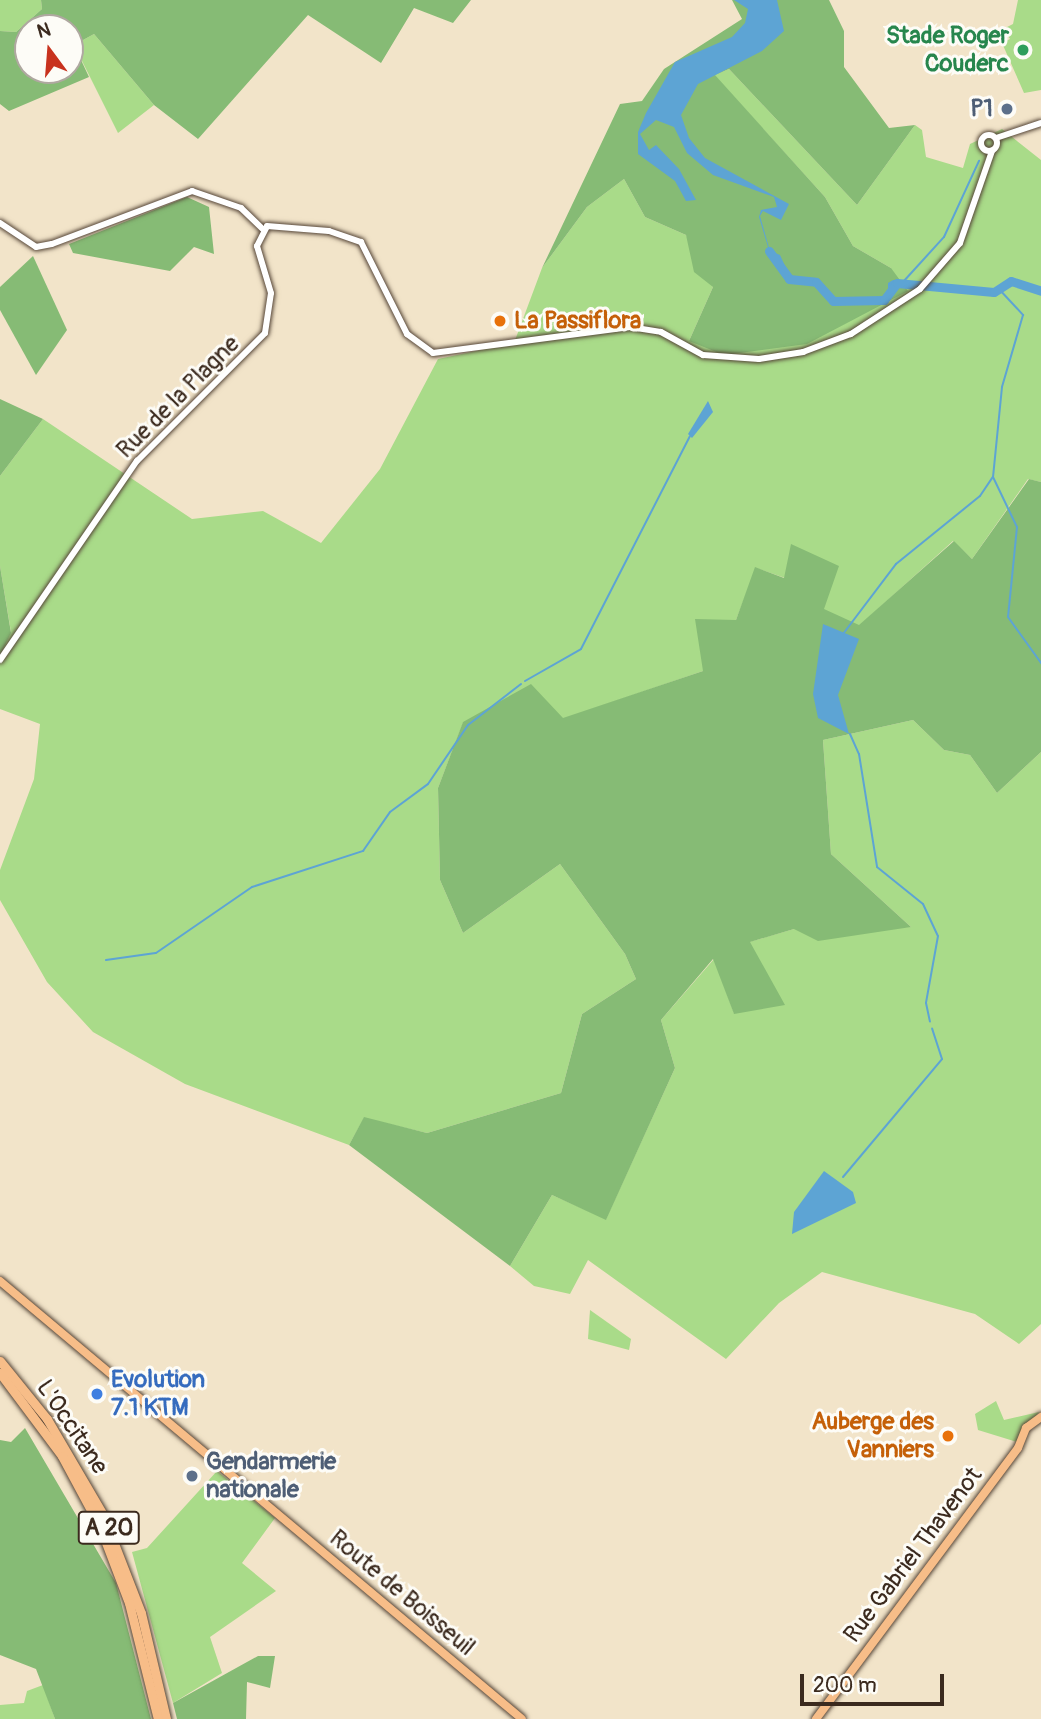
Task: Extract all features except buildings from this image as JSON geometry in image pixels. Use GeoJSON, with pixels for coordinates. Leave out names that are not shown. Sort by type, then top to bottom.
{"type":"FeatureCollection","features":[{"type":"Feature","properties":{"kind":"highway","name":"L'Occitane"},"geometry":{"type":"LineString","coordinates":[[0,1361],[47,1419],[103,1515],[141,1613],[166,1719]]}},
{"type":"Feature","properties":{"kind":"highway","name":"L'Occitane"},"geometry":{"type":"LineString","coordinates":[[0,1373],[62,1455],[100,1527],[135,1621],[159,1719]]}},
{"type":"Feature","properties":{"kind":"main road","name":"Route de Boisseuil"},"geometry":{"type":"LineString","coordinates":[[0,1281],[522,1719]]}},
{"type":"Feature","properties":{"kind":"main road","name":"Rue Gabriel Thavenot"},"geometry":{"type":"LineString","coordinates":[[816,1719],[1018,1448],[1026,1428],[1041,1418]]}},
{"type":"Feature","properties":{"kind":"street"},"geometry":{"type":"LineString","coordinates":[[0,223],[36,247],[52,244],[192,191],[241,208],[263,229],[277,223],[361,242],[407,334],[433,353],[630,327],[661,332],[703,355],[759,359],[851,334],[923,287],[960,243],[989,165],[993,146],[1013,134],[1041,123]]}},
{"type":"Feature","properties":{"kind":"street","name":"Rue de la Plagne"},"geometry":{"type":"LineString","coordinates":[[0,660],[137,461],[265,333],[272,308],[257,246],[263,229]]}},
{"type":"Feature","properties":{"kind":"green space"},"geometry":{"type":"Polygon","coordinates":[[[0,0],[41,0],[42,9],[36,14],[14,14],[14,32],[0,31],[0,0]]]}},
{"type":"Feature","properties":{"kind":"green space"},"geometry":{"type":"Polygon","coordinates":[[[41,0],[471,0],[453,23],[414,8],[381,63],[308,15],[198,139],[154,105],[94,34],[84,40],[84,14],[36,14],[42,9],[41,0]]]}},
{"type":"Feature","properties":{"kind":"green space"},"geometry":{"type":"Polygon","coordinates":[[[732,0],[829,0],[844,31],[844,67],[889,128],[915,125],[857,205],[729,69],[715,75],[825,197],[853,246],[891,268],[908,291],[807,344],[724,355],[689,341],[713,287],[694,272],[686,235],[645,217],[624,179],[587,207],[542,268],[620,104],[642,101],[664,69],[742,19],[732,0]]]}},
{"type":"Feature","properties":{"kind":"green space","name":"Stade Roger Couderc"},"geometry":{"type":"Polygon","coordinates":[[[1018,0],[1041,0],[1041,90],[1024,93],[1002,43],[1010,39],[1003,29],[1013,24],[1018,0]]]}},
{"type":"Feature","properties":{"kind":"green space"},"geometry":{"type":"Polygon","coordinates":[[[0,31],[14,32],[14,84],[73,84],[9,111],[0,104],[0,31]]]}},
{"type":"Feature","properties":{"kind":"green space"},"geometry":{"type":"Polygon","coordinates":[[[94,34],[154,105],[118,133],[84,65],[84,40],[94,34]]]}},
{"type":"Feature","properties":{"kind":"green space"},"geometry":{"type":"Polygon","coordinates":[[[84,66],[89,77],[84,79],[84,66]]]}},
{"type":"Feature","properties":{"kind":"green space"},"geometry":{"type":"Polygon","coordinates":[[[729,69],[857,205],[915,125],[922,130],[926,157],[963,168],[970,144],[1002,129],[1041,160],[1041,482],[1028,479],[972,559],[953,541],[859,626],[824,610],[785,578],[756,568],[736,620],[703,671],[563,719],[463,723],[438,788],[440,880],[463,933],[560,864],[625,954],[636,979],[582,1014],[561,1093],[427,1133],[364,1118],[349,1145],[185,1084],[93,1032],[47,982],[0,900],[0,870],[34,779],[40,724],[0,709],[0,656],[11,632],[0,566],[0,476],[43,419],[192,519],[263,511],[321,543],[380,469],[438,359],[514,343],[542,268],[587,207],[624,179],[645,217],[686,235],[713,287],[689,341],[891,268],[853,246],[825,197],[714,75],[729,69]]]}},
{"type":"Feature","properties":{"kind":"green space"},"geometry":{"type":"Polygon","coordinates":[[[187,197],[209,207],[214,254],[194,247],[170,271],[73,253],[69,244],[187,197]]]}},
{"type":"Feature","properties":{"kind":"green space"},"geometry":{"type":"Polygon","coordinates":[[[33,256],[67,330],[36,375],[0,310],[0,287],[33,256]]]}},
{"type":"Feature","properties":{"kind":"green space"},"geometry":{"type":"Polygon","coordinates":[[[0,399],[43,419],[0,476],[0,399]]]}},
{"type":"Feature","properties":{"kind":"green space"},"geometry":{"type":"Polygon","coordinates":[[[1029,479],[1041,482],[1041,752],[997,793],[970,755],[944,750],[913,720],[823,740],[831,854],[911,927],[818,941],[794,929],[750,942],[785,1005],[734,1014],[713,959],[661,1020],[675,1068],[606,1220],[552,1195],[510,1266],[349,1145],[364,1117],[427,1133],[561,1093],[582,1014],[636,979],[625,954],[560,864],[463,933],[440,880],[438,788],[463,722],[531,684],[563,718],[703,671],[695,619],[736,620],[755,567],[784,578],[791,544],[839,566],[824,609],[859,625],[954,541],[972,559],[1029,479]]]}},
{"type":"Feature","properties":{"kind":"green space"},"geometry":{"type":"Polygon","coordinates":[[[0,566],[11,633],[0,656],[0,566]]]}},
{"type":"Feature","properties":{"kind":"green space"},"geometry":{"type":"Polygon","coordinates":[[[913,720],[944,750],[970,755],[997,793],[1041,752],[1041,1324],[1019,1344],[975,1314],[822,1272],[779,1303],[726,1359],[588,1260],[570,1294],[534,1286],[510,1266],[552,1195],[606,1219],[675,1068],[661,1020],[714,959],[734,1013],[749,942],[794,929],[911,927],[831,854],[823,740],[913,720]]]}},
{"type":"Feature","properties":{"kind":"green space"},"geometry":{"type":"Polygon","coordinates":[[[590,1310],[631,1339],[629,1350],[588,1339],[590,1310]]]}},
{"type":"Feature","properties":{"kind":"green space"},"geometry":{"type":"Polygon","coordinates":[[[996,1401],[1004,1420],[1039,1412],[1017,1442],[978,1430],[975,1414],[996,1401]]]}},
{"type":"Feature","properties":{"kind":"green space"},"geometry":{"type":"Polygon","coordinates":[[[25,1428],[116,1583],[151,1719],[55,1719],[36,1669],[0,1655],[0,1440],[11,1442],[25,1428]]]}},
{"type":"Feature","properties":{"kind":"green space"},"geometry":{"type":"Polygon","coordinates":[[[217,1471],[275,1518],[242,1563],[276,1591],[210,1637],[222,1673],[173,1703],[132,1552],[147,1548],[217,1471]]]}},
{"type":"Feature","properties":{"kind":"green space"},"geometry":{"type":"Polygon","coordinates":[[[258,1656],[275,1656],[270,1688],[247,1682],[246,1719],[177,1719],[173,1703],[258,1656]]]}},
{"type":"Feature","properties":{"kind":"green space"},"geometry":{"type":"Polygon","coordinates":[[[43,1685],[55,1719],[0,1719],[0,1705],[24,1703],[27,1691],[43,1685]]]}},
{"type":"Feature","properties":{"kind":"water"},"geometry":{"type":"Polygon","coordinates":[[[734,0],[777,0],[784,31],[762,51],[698,84],[681,115],[689,138],[705,158],[789,204],[781,220],[763,211],[760,216],[770,251],[780,255],[790,277],[818,280],[829,298],[857,303],[888,296],[888,283],[893,280],[915,282],[893,284],[890,297],[859,304],[833,301],[828,299],[816,282],[789,279],[779,259],[771,257],[759,217],[761,210],[777,207],[774,197],[713,175],[687,153],[674,127],[656,120],[640,134],[649,150],[656,145],[679,169],[696,200],[686,201],[675,181],[638,154],[638,132],[675,62],[732,37],[745,23],[748,9],[734,0]]]}},
{"type":"Feature","properties":{"kind":"water"},"geometry":{"type":"Polygon","coordinates":[[[708,401],[713,412],[692,438],[688,434],[708,401]]]}},
{"type":"Feature","properties":{"kind":"water"},"geometry":{"type":"Polygon","coordinates":[[[823,624],[859,639],[838,695],[849,734],[818,718],[813,694],[823,624]]]}},
{"type":"Feature","properties":{"kind":"water"},"geometry":{"type":"Polygon","coordinates":[[[824,1171],[853,1192],[856,1203],[792,1234],[794,1212],[824,1171]]]}},
{"type":"Feature","properties":{"kind":"waterway"},"geometry":{"type":"LineString","coordinates":[[903,282],[944,237],[979,161]]}},
{"type":"Feature","properties":{"kind":"waterway"},"geometry":{"type":"LineString","coordinates":[[769,251],[789,279],[816,282],[833,301],[884,300],[897,283],[994,292],[1011,281],[1041,291]]}},
{"type":"Feature","properties":{"kind":"waterway"},"geometry":{"type":"LineString","coordinates":[[998,288],[1023,315],[1002,387],[993,477],[1017,527],[1008,617],[1041,663]]}},
{"type":"Feature","properties":{"kind":"waterway"},"geometry":{"type":"LineString","coordinates":[[525,681],[581,649],[690,436]]}},
{"type":"Feature","properties":{"kind":"waterway"},"geometry":{"type":"LineString","coordinates":[[843,634],[896,564],[980,496],[993,477]]}},
{"type":"Feature","properties":{"kind":"waterway"},"geometry":{"type":"LineString","coordinates":[[106,960],[156,953],[252,887],[363,851],[390,812],[428,784],[468,725],[521,684]]}},
{"type":"Feature","properties":{"kind":"waterway"},"geometry":{"type":"LineString","coordinates":[[850,734],[859,754],[877,867],[923,904],[938,936],[926,1003],[930,1022]]}},
{"type":"Feature","properties":{"kind":"waterway"},"geometry":{"type":"LineString","coordinates":[[843,1177],[942,1059],[932,1029]]}},
{"type":"Feature","properties":{"kind":"place","name":"Stade Roger Couderc"},"geometry":{"type":"Point","coordinates":[1023,50]}},
{"type":"Feature","properties":{"kind":"place","name":"P1"},"geometry":{"type":"Point","coordinates":[1007,109]}},
{"type":"Feature","properties":{"kind":"place","name":"La Passiflora"},"geometry":{"type":"Point","coordinates":[500,321]}},
{"type":"Feature","properties":{"kind":"place","name":"Evolution 7.1 KTM"},"geometry":{"type":"Point","coordinates":[97,1394]}},
{"type":"Feature","properties":{"kind":"place","name":"Auberge des Vanniers"},"geometry":{"type":"Point","coordinates":[948,1436]}},
{"type":"Feature","properties":{"kind":"place","name":"Gendarmerie nationale"},"geometry":{"type":"Point","coordinates":[192,1476]}}]}
